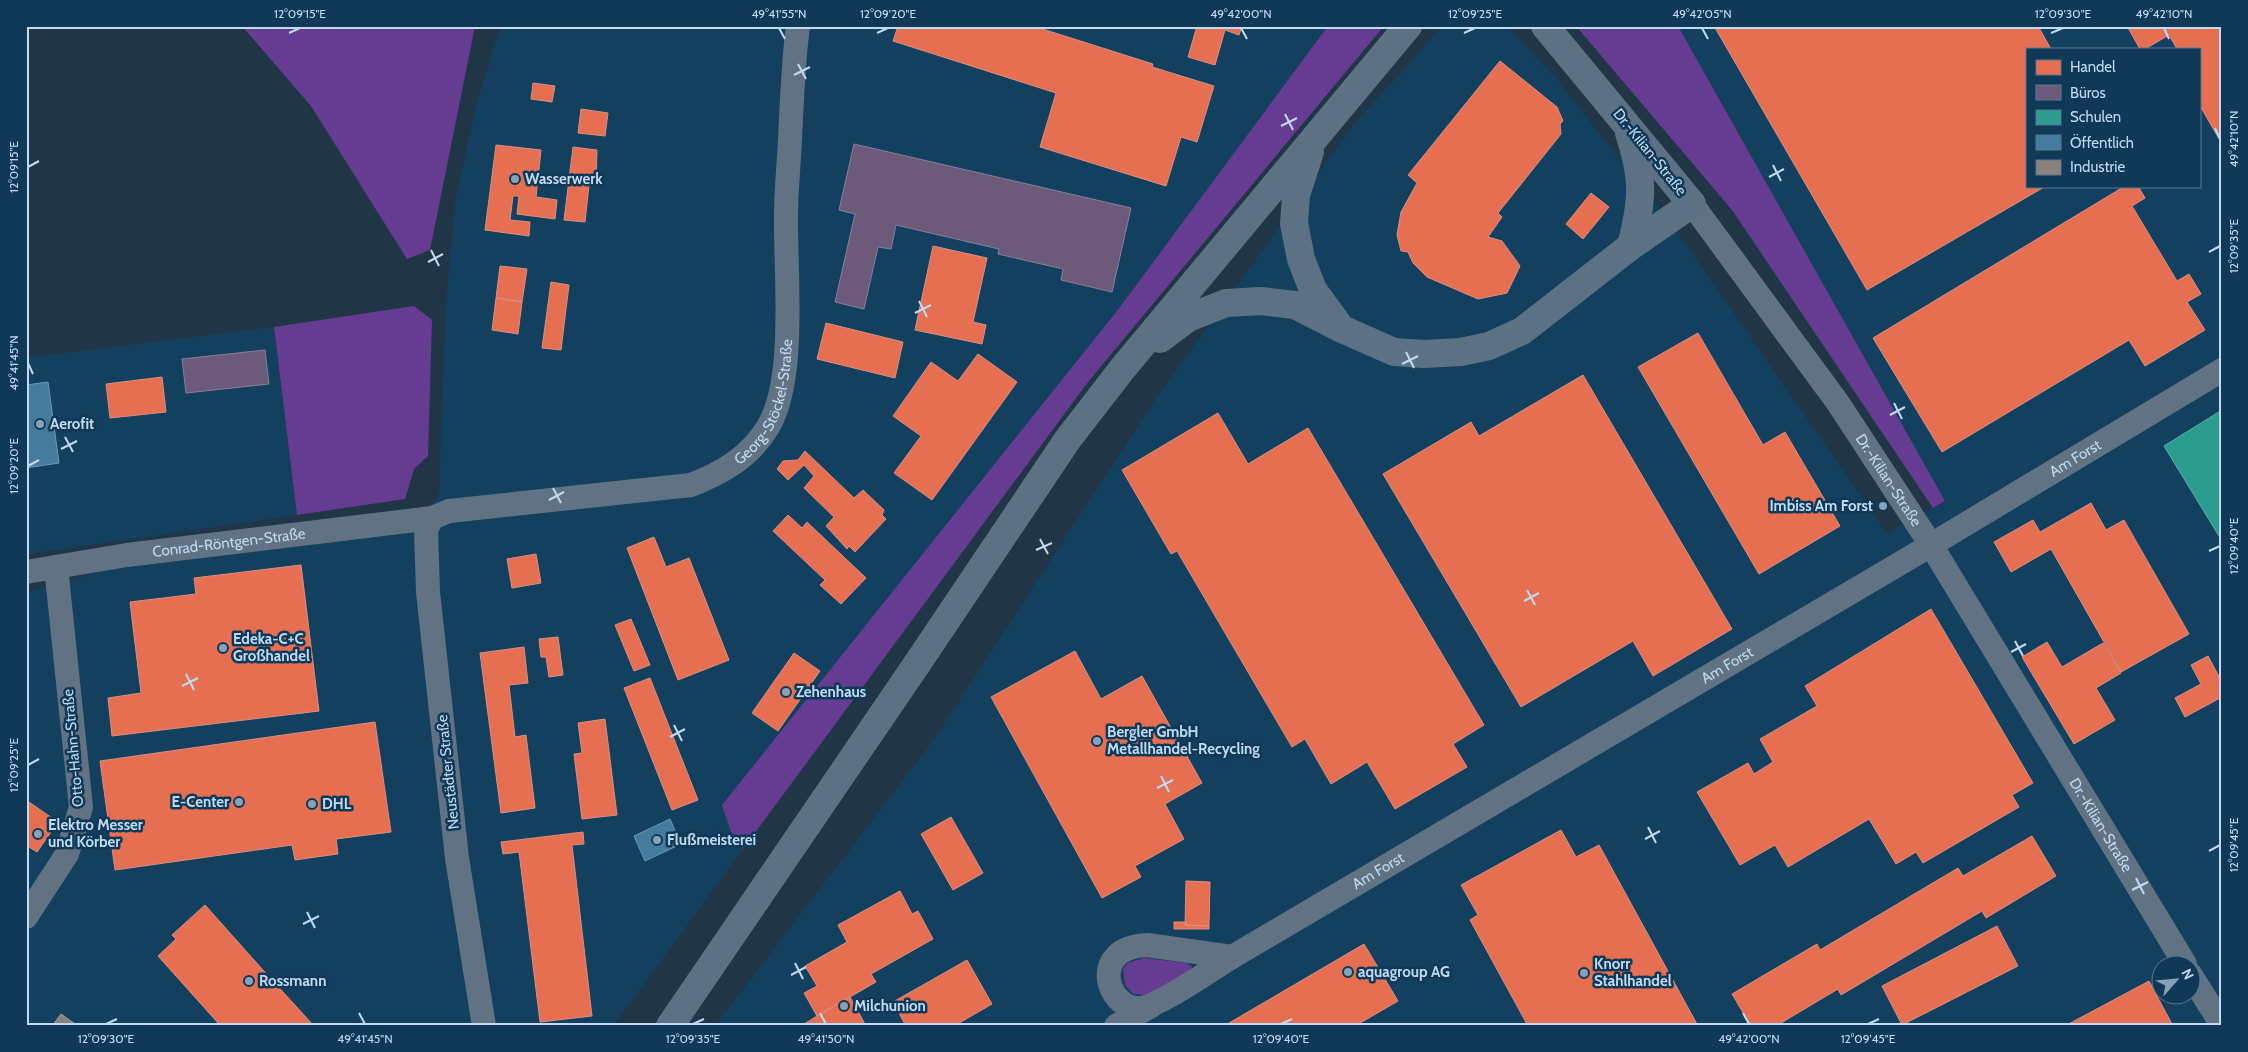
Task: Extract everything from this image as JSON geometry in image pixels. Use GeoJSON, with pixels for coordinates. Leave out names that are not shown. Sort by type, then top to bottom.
{"type":"FeatureCollection","features":[{"type":"Feature","properties":{"kind":"main road"},"geometry":{"type":"LineString","coordinates":[[670,1026],[1068,439],[1123,368],[1408,26]]}},
{"type":"Feature","properties":{"kind":"main road","name":"Dr.-Kilian-Straße"},"geometry":{"type":"LineString","coordinates":[[1545,26],[1692,204]]}},
{"type":"Feature","properties":{"kind":"main road"},"geometry":{"type":"LineString","coordinates":[[1624,120],[1637,161],[1642,194],[1631,246]]}},
{"type":"Feature","properties":{"kind":"main road"},"geometry":{"type":"LineString","coordinates":[[1314,139],[1296,195],[1294,223],[1301,259],[1313,290],[1342,329]]}},
{"type":"Feature","properties":{"kind":"main road"},"geometry":{"type":"LineString","coordinates":[[1123,368],[1188,318],[1226,304],[1261,301],[1295,305],[1342,329],[1394,352],[1424,354],[1461,352],[1489,346],[1522,331],[1631,246],[1692,204]]}},
{"type":"Feature","properties":{"kind":"street","name":"Georg-Stöckel-Straße"},"geometry":{"type":"LineString","coordinates":[[432,518],[449,510],[691,485],[712,477],[739,461],[759,441],[769,426],[781,396],[785,363],[786,213],[794,54],[798,26]]}},
{"type":"Feature","properties":{"kind":"street","name":"Dr.-Kilian-Straße"},"geometry":{"type":"LineString","coordinates":[[1692,204],[1838,403],[1931,545],[2179,954]]}},
{"type":"Feature","properties":{"kind":"street","name":"Am Forst"},"geometry":{"type":"LineString","coordinates":[[1116,1026],[1931,545],[2222,370]]}},
{"type":"Feature","properties":{"kind":"street","name":"Conrad-Röntgen-Straße"},"geometry":{"type":"LineString","coordinates":[[26,572],[127,555],[432,518]]}},
{"type":"Feature","properties":{"kind":"street","name":"Neustädter Straße"},"geometry":{"type":"LineString","coordinates":[[432,518],[426,530],[425,539],[428,592],[457,858],[484,1026]]}},
{"type":"Feature","properties":{"kind":"street","name":"Otto-Hahn-Straße"},"geometry":{"type":"LineString","coordinates":[[26,917],[52,881],[67,854],[81,807],[56,567]]}},
{"type":"Feature","properties":{"kind":"street","name":"Am Forst"},"geometry":{"type":"LineString","coordinates":[[1152,1005],[1137,1009],[1126,1005],[1114,994],[1109,980],[1109,968],[1113,957],[1124,949],[1147,945],[1232,957]]}},
{"type":"Feature","properties":{"kind":"street"},"geometry":{"type":"LineString","coordinates":[[2200,990],[2222,1025]]}},
{"type":"Feature","properties":{"kind":"shaded area"},"geometry":{"type":"Polygon","coordinates":[[[242,26],[475,26],[430,250],[407,259],[311,106],[242,26]]]}},
{"type":"Feature","properties":{"kind":"shaded area"},"geometry":{"type":"Polygon","coordinates":[[[500,26],[1328,26],[1117,311],[733,838],[743,849],[613,1026],[26,1026],[26,593],[135,561],[405,534],[439,496],[446,301],[455,203],[475,110],[500,26]]]}},
{"type":"Feature","properties":{"kind":"shaded area"},"geometry":{"type":"Polygon","coordinates":[[[1328,26],[1384,26],[1088,382],[743,849],[733,838],[722,805],[1117,311],[1328,26]]]}},
{"type":"Feature","properties":{"kind":"shaded area"},"geometry":{"type":"Polygon","coordinates":[[[1443,26],[1506,26],[1554,76],[1680,236],[1887,534],[1945,501],[1678,26],[2222,26],[2222,1026],[715,1026],[933,741],[1157,397],[1354,124],[1443,26]]]}},
{"type":"Feature","properties":{"kind":"shaded area"},"geometry":{"type":"Polygon","coordinates":[[[1576,26],[1678,26],[1945,501],[1933,508],[1732,210],[1576,26]]]}},
{"type":"Feature","properties":{"kind":"shaded area"},"geometry":{"type":"Polygon","coordinates":[[[414,306],[432,320],[428,456],[414,469],[405,499],[297,515],[274,327],[414,306]]]}},
{"type":"Feature","properties":{"kind":"shaded area"},"geometry":{"type":"Polygon","coordinates":[[[274,327],[297,515],[26,554],[26,358],[274,327]]]}},
{"type":"Feature","properties":{"kind":"shaded area"},"geometry":{"type":"Polygon","coordinates":[[[1144,958],[1187,963],[1192,967],[1190,972],[1147,995],[1133,994],[1125,985],[1123,969],[1128,963],[1144,958]]]}},
{"type":"Feature","properties":{"kind":"building: Handel"},"geometry":{"type":"Polygon","coordinates":[[[898,26],[1033,26],[1153,64],[1152,67],[1214,86],[1197,142],[1181,137],[1166,186],[1040,147],[1056,93],[893,41],[898,26]]]}},
{"type":"Feature","properties":{"kind":"building: Handel"},"geometry":{"type":"Polygon","coordinates":[[[1197,26],[1242,26],[1239,35],[1225,30],[1215,65],[1188,57],[1197,26]]]}},
{"type":"Feature","properties":{"kind":"building: Handel"},"geometry":{"type":"Polygon","coordinates":[[[1714,26],[2038,26],[2050,48],[2026,48],[2026,188],[2043,188],[1867,290],[1714,26]]]}},
{"type":"Feature","properties":{"kind":"building: Handel"},"geometry":{"type":"Polygon","coordinates":[[[2127,26],[2222,26],[2222,144],[2200,106],[2200,48],[2176,48],[2169,35],[2147,48],[2139,48],[2127,26]]]}},
{"type":"Feature","properties":{"kind":"building: Handel"},"geometry":{"type":"Polygon","coordinates":[[[1500,61],[1557,107],[1563,121],[1560,124],[1561,134],[1498,213],[1502,217],[1488,237],[1502,241],[1520,266],[1507,293],[1478,299],[1427,277],[1413,263],[1408,252],[1401,251],[1397,235],[1401,212],[1417,183],[1408,175],[1500,61]]]}},
{"type":"Feature","properties":{"kind":"building: Handel"},"geometry":{"type":"Polygon","coordinates":[[[533,83],[555,86],[552,102],[531,99],[533,83]]]}},
{"type":"Feature","properties":{"kind":"building: Handel"},"geometry":{"type":"Polygon","coordinates":[[[581,109],[608,113],[605,136],[578,133],[581,109]]]}},
{"type":"Feature","properties":{"kind":"building: Handel","name":"Wasserwerk"},"geometry":{"type":"Polygon","coordinates":[[[496,145],[541,150],[536,197],[557,200],[555,219],[517,214],[519,196],[513,196],[510,220],[530,222],[529,236],[485,230],[496,145]]]}},
{"type":"Feature","properties":{"kind":"building: Handel"},"geometry":{"type":"Polygon","coordinates":[[[573,147],[597,150],[596,185],[589,185],[585,222],[564,220],[573,147]]]}},
{"type":"Feature","properties":{"kind":"building: Handel"},"geometry":{"type":"Polygon","coordinates":[[[2122,188],[2139,188],[2145,198],[2132,206],[2177,281],[2189,274],[2201,294],[2187,302],[2205,330],[2145,366],[2129,340],[1942,452],[1873,338],[2122,188]]]}},
{"type":"Feature","properties":{"kind":"building: Handel"},"geometry":{"type":"Polygon","coordinates":[[[1591,193],[1609,207],[1583,239],[1566,224],[1591,193]]]}},
{"type":"Feature","properties":{"kind":"building: Handel"},"geometry":{"type":"Polygon","coordinates":[[[933,246],[987,258],[973,322],[986,325],[982,344],[915,330],[933,246]]]}},
{"type":"Feature","properties":{"kind":"building: Handel"},"geometry":{"type":"Polygon","coordinates":[[[500,266],[527,269],[522,302],[496,298],[500,266]]]}},
{"type":"Feature","properties":{"kind":"building: Handel"},"geometry":{"type":"Polygon","coordinates":[[[551,282],[569,285],[561,350],[542,348],[551,282]]]}},
{"type":"Feature","properties":{"kind":"building: Handel"},"geometry":{"type":"Polygon","coordinates":[[[496,298],[522,302],[518,334],[492,330],[496,298]]]}},
{"type":"Feature","properties":{"kind":"building: Handel"},"geometry":{"type":"Polygon","coordinates":[[[826,323],[903,342],[895,378],[817,359],[826,323]]]}},
{"type":"Feature","properties":{"kind":"building: Handel"},"geometry":{"type":"Polygon","coordinates":[[[1698,333],[1763,445],[1785,432],[1840,526],[1759,574],[1638,367],[1698,333]]]}},
{"type":"Feature","properties":{"kind":"building: Handel"},"geometry":{"type":"Polygon","coordinates":[[[978,354],[1017,382],[932,500],[894,473],[921,436],[893,416],[931,362],[958,381],[978,354]]]}},
{"type":"Feature","properties":{"kind":"building: Handel"},"geometry":{"type":"Polygon","coordinates":[[[1583,375],[1732,629],[1653,676],[1633,641],[1521,707],[1383,474],[1471,422],[1479,436],[1583,375]]]}},
{"type":"Feature","properties":{"kind":"building: Handel"},"geometry":{"type":"Polygon","coordinates":[[[162,377],[166,412],[110,418],[106,384],[162,377]]]}},
{"type":"Feature","properties":{"kind":"building: Handel"},"geometry":{"type":"Polygon","coordinates":[[[1218,413],[1248,464],[1308,428],[1484,725],[1453,744],[1467,767],[1395,809],[1367,762],[1331,784],[1305,739],[1292,747],[1177,551],[1171,554],[1122,470],[1218,413]]]}},
{"type":"Feature","properties":{"kind":"building: Handel"},"geometry":{"type":"Polygon","coordinates":[[[805,451],[854,498],[863,490],[884,510],[882,515],[886,519],[855,552],[849,546],[847,549],[826,526],[834,517],[804,488],[814,476],[804,465],[788,480],[777,469],[783,461],[798,460],[805,451]]]}},
{"type":"Feature","properties":{"kind":"building: Handel"},"geometry":{"type":"Polygon","coordinates":[[[2091,503],[2106,530],[2124,520],[2189,634],[2121,672],[2051,549],[2011,572],[1994,542],[2033,520],[2040,532],[2091,503]]]}},
{"type":"Feature","properties":{"kind":"building: Handel"},"geometry":{"type":"Polygon","coordinates":[[[788,515],[802,528],[807,522],[866,578],[841,604],[820,585],[825,580],[773,531],[788,515]]]}},
{"type":"Feature","properties":{"kind":"building: Handel"},"geometry":{"type":"Polygon","coordinates":[[[654,537],[666,567],[689,558],[729,660],[678,680],[627,548],[654,537]]]}},
{"type":"Feature","properties":{"kind":"building: Handel"},"geometry":{"type":"Polygon","coordinates":[[[536,554],[541,583],[512,588],[507,559],[536,554]]]}},
{"type":"Feature","properties":{"kind":"building: Handel","name":"Edeka-C+C Großhandel"},"geometry":{"type":"Polygon","coordinates":[[[301,565],[319,711],[112,736],[108,698],[141,693],[130,602],[196,594],[194,578],[301,565]]]}},
{"type":"Feature","properties":{"kind":"building: Handel"},"geometry":{"type":"Polygon","coordinates":[[[1931,609],[2033,783],[2012,795],[2019,807],[1923,863],[1916,852],[1896,864],[1869,819],[1788,867],[1775,845],[1740,865],[1697,792],[1748,763],[1754,774],[1773,762],[1760,739],[1817,706],[1805,686],[1931,609]]]}},
{"type":"Feature","properties":{"kind":"building: Handel"},"geometry":{"type":"Polygon","coordinates":[[[631,619],[650,665],[634,671],[615,625],[631,619]]]}},
{"type":"Feature","properties":{"kind":"building: Handel"},"geometry":{"type":"Polygon","coordinates":[[[558,637],[563,675],[549,677],[546,657],[541,657],[539,639],[558,637]]]}},
{"type":"Feature","properties":{"kind":"building: Handel"},"geometry":{"type":"Polygon","coordinates":[[[2047,642],[2062,667],[2103,643],[2121,673],[2096,688],[2115,720],[2074,744],[2022,657],[2047,642]]]}},
{"type":"Feature","properties":{"kind":"building: Handel"},"geometry":{"type":"Polygon","coordinates":[[[524,647],[528,683],[509,685],[515,737],[526,735],[535,808],[501,813],[480,653],[524,647]]]}},
{"type":"Feature","properties":{"kind":"building: Handel","name":"Bergler GmbH Metallhandel-Recycling"},"geometry":{"type":"Polygon","coordinates":[[[1075,651],[1101,699],[1142,676],[1202,783],[1165,804],[1184,839],[1135,866],[1141,877],[1102,898],[991,697],[1075,651]]]}},
{"type":"Feature","properties":{"kind":"building: Handel","name":"Zehenhaus"},"geometry":{"type":"Polygon","coordinates":[[[794,653],[820,671],[778,731],[752,713],[794,653]]]}},
{"type":"Feature","properties":{"kind":"building: Handel"},"geometry":{"type":"Polygon","coordinates":[[[2208,656],[2222,682],[2222,697],[2185,717],[2175,698],[2201,684],[2191,665],[2208,656]]]}},
{"type":"Feature","properties":{"kind":"building: Handel"},"geometry":{"type":"Polygon","coordinates":[[[650,678],[698,800],[672,810],[624,688],[650,678]]]}},
{"type":"Feature","properties":{"kind":"building: Handel"},"geometry":{"type":"Polygon","coordinates":[[[605,719],[617,815],[582,819],[574,754],[582,753],[578,723],[605,719]]]}},
{"type":"Feature","properties":{"kind":"building: Handel"},"geometry":{"type":"Polygon","coordinates":[[[375,722],[391,832],[336,839],[338,854],[295,860],[292,845],[115,870],[100,761],[375,722]]]}},
{"type":"Feature","properties":{"kind":"building: Handel","name":"Elektro Messer und Körber"},"geometry":{"type":"Polygon","coordinates":[[[26,800],[58,822],[37,852],[26,845],[26,800]]]}},
{"type":"Feature","properties":{"kind":"building: Handel"},"geometry":{"type":"Polygon","coordinates":[[[951,817],[983,873],[953,890],[921,834],[951,817]]]}},
{"type":"Feature","properties":{"kind":"building: Handel","name":"Knorr Stahlhandel"},"geometry":{"type":"Polygon","coordinates":[[[1561,830],[1576,857],[1599,845],[1698,1026],[1528,1026],[1470,920],[1478,915],[1461,885],[1561,830]]]}},
{"type":"Feature","properties":{"kind":"building: Handel"},"geometry":{"type":"Polygon","coordinates":[[[583,832],[584,844],[572,845],[592,1016],[540,1022],[519,852],[503,854],[501,842],[583,832]]]}},
{"type":"Feature","properties":{"kind":"building: Handel"},"geometry":{"type":"Polygon","coordinates":[[[2032,836],[2056,876],[1986,918],[1982,911],[1841,995],[1838,989],[1776,1026],[1751,1026],[1732,994],[1817,944],[1820,950],[1958,868],[1963,876],[2032,836]]]}},
{"type":"Feature","properties":{"kind":"building: Handel"},"geometry":{"type":"Polygon","coordinates":[[[1186,881],[1210,882],[1209,926],[1185,925],[1186,881]]]}},
{"type":"Feature","properties":{"kind":"building: Handel"},"geometry":{"type":"Polygon","coordinates":[[[900,891],[912,914],[918,911],[933,939],[871,974],[876,982],[817,1016],[804,993],[817,986],[805,966],[847,942],[838,925],[900,891]]]}},
{"type":"Feature","properties":{"kind":"building: Handel"},"geometry":{"type":"Polygon","coordinates":[[[205,905],[314,1026],[217,1026],[219,1024],[158,956],[176,939],[172,935],[205,905]]]}},
{"type":"Feature","properties":{"kind":"building: Handel"},"geometry":{"type":"Polygon","coordinates":[[[1174,922],[1186,922],[1185,925],[1209,926],[1209,929],[1174,929],[1174,922]]]}},
{"type":"Feature","properties":{"kind":"building: Handel"},"geometry":{"type":"Polygon","coordinates":[[[1997,926],[2018,966],[1902,1025],[1882,986],[1997,926]]]}},
{"type":"Feature","properties":{"kind":"building: Handel","name":"aquagroup AG"},"geometry":{"type":"Polygon","coordinates":[[[1364,944],[1398,1001],[1355,1026],[1224,1026],[1364,944]]]}},
{"type":"Feature","properties":{"kind":"building: Handel"},"geometry":{"type":"Polygon","coordinates":[[[967,960],[992,1004],[954,1026],[906,1026],[893,1002],[967,960]]]}},
{"type":"Feature","properties":{"kind":"building: Handel"},"geometry":{"type":"Polygon","coordinates":[[[2149,981],[2150,1004],[2161,1004],[2173,1026],[2065,1026],[2149,981]]]}},
{"type":"Feature","properties":{"kind":"building: Handel","name":"Milchunion"},"geometry":{"type":"Polygon","coordinates":[[[850,997],[866,1026],[801,1026],[817,1016],[850,997]]]}},
{"type":"Feature","properties":{"kind":"building: Büros"},"geometry":{"type":"Polygon","coordinates":[[[854,144],[1131,208],[1112,292],[1061,280],[1063,269],[998,254],[999,249],[896,225],[891,249],[878,247],[864,309],[835,302],[855,214],[839,210],[854,144]]]}},
{"type":"Feature","properties":{"kind":"building: Büros"},"geometry":{"type":"Polygon","coordinates":[[[265,350],[269,384],[186,393],[182,359],[265,350]]]}},
{"type":"Feature","properties":{"kind":"building: Schulen"},"geometry":{"type":"Polygon","coordinates":[[[2222,410],[2222,541],[2164,446],[2222,410]]]}},
{"type":"Feature","properties":{"kind":"building: Öffentlich","name":"Aerofit"},"geometry":{"type":"Polygon","coordinates":[[[48,382],[59,463],[26,468],[26,385],[48,382]]]}},
{"type":"Feature","properties":{"kind":"building: Öffentlich","name":"Flußmeisterei"},"geometry":{"type":"Polygon","coordinates":[[[670,819],[681,844],[645,861],[634,836],[670,819]]]}},
{"type":"Feature","properties":{"kind":"building: Industrie"},"geometry":{"type":"Polygon","coordinates":[[[61,1014],[78,1026],[52,1026],[61,1014]]]}},
{"type":"Feature","properties":{"kind":"place","name":"Wasserwerk"},"geometry":{"type":"Point","coordinates":[515,179]}},
{"type":"Feature","properties":{"kind":"place","name":"Aerofit"},"geometry":{"type":"Point","coordinates":[40,424]}},
{"type":"Feature","properties":{"kind":"place","name":"Imbiss Am Forst"},"geometry":{"type":"Point","coordinates":[1883,506]}},
{"type":"Feature","properties":{"kind":"place","name":"Edeka-C+C Großhandel"},"geometry":{"type":"Point","coordinates":[223,648]}},
{"type":"Feature","properties":{"kind":"place","name":"Zehenhaus"},"geometry":{"type":"Point","coordinates":[786,692]}},
{"type":"Feature","properties":{"kind":"place","name":"Bergler GmbH Metallhandel-Recycling"},"geometry":{"type":"Point","coordinates":[1097,741]}},
{"type":"Feature","properties":{"kind":"place","name":"E-Center"},"geometry":{"type":"Point","coordinates":[239,802]}},
{"type":"Feature","properties":{"kind":"place","name":"DHL"},"geometry":{"type":"Point","coordinates":[312,804]}},
{"type":"Feature","properties":{"kind":"place","name":"Elektro Messer und Körber"},"geometry":{"type":"Point","coordinates":[38,834]}},
{"type":"Feature","properties":{"kind":"place","name":"Flußmeisterei"},"geometry":{"type":"Point","coordinates":[657,840]}},
{"type":"Feature","properties":{"kind":"place","name":"aquagroup AG"},"geometry":{"type":"Point","coordinates":[1348,972]}},
{"type":"Feature","properties":{"kind":"place","name":"Knorr Stahlhandel"},"geometry":{"type":"Point","coordinates":[1584,973]}},
{"type":"Feature","properties":{"kind":"place","name":"Rossmann"},"geometry":{"type":"Point","coordinates":[249,981]}},
{"type":"Feature","properties":{"kind":"place","name":"Milchunion"},"geometry":{"type":"Point","coordinates":[844,1006]}}]}
